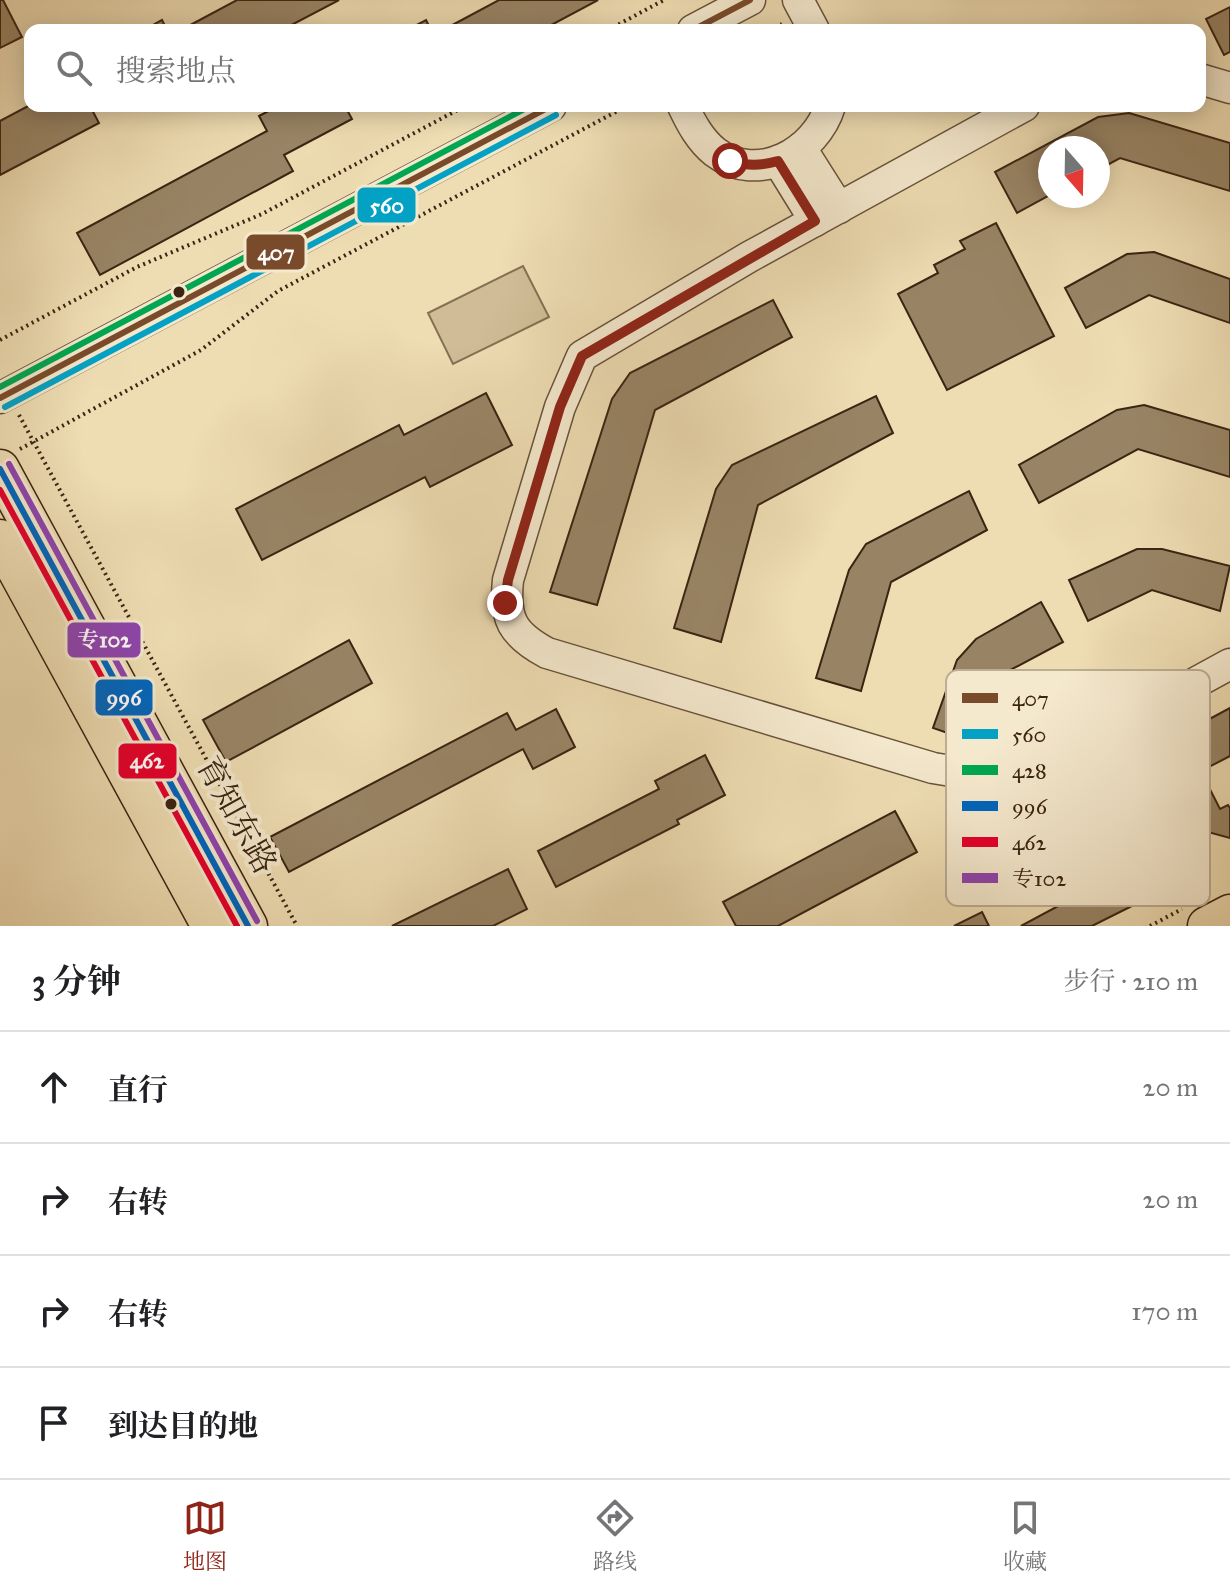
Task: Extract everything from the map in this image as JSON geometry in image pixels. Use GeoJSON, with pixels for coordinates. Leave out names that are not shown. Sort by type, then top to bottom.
{"type":"FeatureCollection","features":[{"type":"Feature","properties":{"kind":"main road","name":"育知东路"},"geometry":{"type":"LineString","coordinates":[[7,461],[248,926]]}},
{"type":"Feature","properties":{"kind":"main road"},"geometry":{"type":"LineString","coordinates":[[0,539],[211,926]]}},
{"type":"Feature","properties":{"kind":"main road"},"geometry":{"type":"LineString","coordinates":[[1207,926],[1230,914]]}},
{"type":"Feature","properties":{"kind":"street"},"geometry":{"type":"LineString","coordinates":[[706,16],[750,0]]}},
{"type":"Feature","properties":{"kind":"street"},"geometry":{"type":"LineString","coordinates":[[798,0],[811,24]]}},
{"type":"Feature","properties":{"kind":"street"},"geometry":{"type":"LineString","coordinates":[[1206,81],[1230,88]]}},
{"type":"Feature","properties":{"kind":"street"},"geometry":{"type":"LineString","coordinates":[[0,398],[540,112]]}},
{"type":"Feature","properties":{"kind":"street"},"geometry":{"type":"LineString","coordinates":[[687,112],[705,142],[730,161],[746,165],[762,165],[790,155],[813,139],[828,112]]}},
{"type":"Feature","properties":{"kind":"street"},"geometry":{"type":"LineString","coordinates":[[946,770],[547,653],[526,642],[509,620],[505,603],[508,580],[560,407],[582,356],[1013,112]]}},
{"type":"Feature","properties":{"kind":"street"},"geometry":{"type":"LineString","coordinates":[[790,155],[827,215]]}},
{"type":"Feature","properties":{"kind":"street"},"geometry":{"type":"LineString","coordinates":[[1210,675],[1230,664]]}},
{"type":"Feature","properties":{"kind":"path"},"geometry":{"type":"LineString","coordinates":[[619,24],[664,0]]}},
{"type":"Feature","properties":{"kind":"path"},"geometry":{"type":"LineString","coordinates":[[0,340],[137,267],[262,214],[454,112]]}},
{"type":"Feature","properties":{"kind":"path"},"geometry":{"type":"LineString","coordinates":[[7,461],[201,350],[278,291],[616,112]]}},
{"type":"Feature","properties":{"kind":"path","name":"育知东路"},"geometry":{"type":"LineString","coordinates":[[39,452],[297,926]]}},
{"type":"Feature","properties":{"kind":"shaded area"},"geometry":{"type":"Polygon","coordinates":[[[523,266],[549,317],[453,364],[428,313],[523,266]]]}},
{"type":"Feature","properties":{"kind":"building"},"geometry":{"type":"Polygon","coordinates":[[[0,0],[3,0],[22,37],[0,48],[0,0]]]}},
{"type":"Feature","properties":{"kind":"building"},"geometry":{"type":"Polygon","coordinates":[[[237,0],[339,0],[293,24],[192,24],[237,0]]]}},
{"type":"Feature","properties":{"kind":"building"},"geometry":{"type":"Polygon","coordinates":[[[499,0],[598,0],[553,24],[454,24],[499,0]]]}},
{"type":"Feature","properties":{"kind":"building"},"geometry":{"type":"Polygon","coordinates":[[[1230,7],[1230,52],[1224,55],[1206,19],[1230,7]]]}},
{"type":"Feature","properties":{"kind":"building"},"geometry":{"type":"Polygon","coordinates":[[[24,108],[24,112],[93,112],[99,123],[0,175],[0,121],[24,108]]]}},
{"type":"Feature","properties":{"kind":"building"},"geometry":{"type":"Polygon","coordinates":[[[267,112],[348,112],[352,119],[284,155],[293,171],[100,275],[77,233],[267,131],[259,116],[267,112]]]}},
{"type":"Feature","properties":{"kind":"building"},"geometry":{"type":"Polygon","coordinates":[[[1129,113],[1230,143],[1230,191],[1120,158],[1110,163],[1110,136],[1062,136],[1098,117],[1129,113]]]}},
{"type":"Feature","properties":{"kind":"building"},"geometry":{"type":"Polygon","coordinates":[[[1038,149],[1038,202],[1017,213],[995,172],[1038,149]]]}},
{"type":"Feature","properties":{"kind":"building"},"geometry":{"type":"Polygon","coordinates":[[[996,223],[1054,336],[947,390],[898,294],[938,273],[934,265],[965,249],[960,241],[996,223]]]}},
{"type":"Feature","properties":{"kind":"building"},"geometry":{"type":"Polygon","coordinates":[[[1154,252],[1230,279],[1230,323],[1149,295],[1086,328],[1065,288],[1127,254],[1154,252]]]}},
{"type":"Feature","properties":{"kind":"building"},"geometry":{"type":"Polygon","coordinates":[[[773,300],[792,337],[655,410],[597,605],[550,592],[612,399],[630,373],[773,300]]]}},
{"type":"Feature","properties":{"kind":"building"},"geometry":{"type":"Polygon","coordinates":[[[486,393],[512,445],[430,487],[425,477],[262,560],[236,509],[399,425],[404,435],[486,393]]]}},
{"type":"Feature","properties":{"kind":"building"},"geometry":{"type":"Polygon","coordinates":[[[876,396],[893,433],[758,505],[721,642],[674,628],[716,489],[732,465],[876,396]]]}},
{"type":"Feature","properties":{"kind":"building"},"geometry":{"type":"Polygon","coordinates":[[[1144,405],[1230,430],[1230,477],[1138,449],[1039,503],[1019,465],[1117,410],[1144,405]]]}},
{"type":"Feature","properties":{"kind":"building"},"geometry":{"type":"Polygon","coordinates":[[[969,491],[987,530],[891,582],[861,691],[816,678],[849,570],[866,544],[969,491]]]}},
{"type":"Feature","properties":{"kind":"building"},"geometry":{"type":"Polygon","coordinates":[[[1137,549],[1162,549],[1230,566],[1220,611],[1152,590],[1088,621],[1069,580],[1137,549]]]}},
{"type":"Feature","properties":{"kind":"building"},"geometry":{"type":"Polygon","coordinates":[[[1041,602],[1063,642],[1010,670],[953,670],[957,660],[976,639],[1041,602]]]}},
{"type":"Feature","properties":{"kind":"building"},"geometry":{"type":"Polygon","coordinates":[[[349,640],[372,683],[226,762],[203,720],[349,640]]]}},
{"type":"Feature","properties":{"kind":"building"},"geometry":{"type":"Polygon","coordinates":[[[946,691],[946,733],[933,728],[946,691]]]}},
{"type":"Feature","properties":{"kind":"building"},"geometry":{"type":"Polygon","coordinates":[[[1230,708],[1230,756],[1210,766],[1210,719],[1230,708]]]}},
{"type":"Feature","properties":{"kind":"building"},"geometry":{"type":"Polygon","coordinates":[[[556,709],[575,747],[533,769],[523,749],[289,872],[270,837],[507,713],[516,730],[556,709]]]}},
{"type":"Feature","properties":{"kind":"building"},"geometry":{"type":"Polygon","coordinates":[[[705,755],[725,795],[677,820],[679,824],[556,887],[538,851],[659,789],[655,781],[705,755]]]}},
{"type":"Feature","properties":{"kind":"building"},"geometry":{"type":"Polygon","coordinates":[[[1210,789],[1220,809],[1228,805],[1230,808],[1230,838],[1210,833],[1210,789]]]}},
{"type":"Feature","properties":{"kind":"building"},"geometry":{"type":"Polygon","coordinates":[[[895,811],[917,852],[778,926],[736,926],[723,902],[895,811]]]}},
{"type":"Feature","properties":{"kind":"building"},"geometry":{"type":"Polygon","coordinates":[[[508,869],[527,909],[493,926],[392,926],[508,869]]]}},
{"type":"Feature","properties":{"kind":"building"},"geometry":{"type":"Polygon","coordinates":[[[1058,906],[1132,906],[1092,926],[1021,926],[1058,906]]]}},
{"type":"Feature","properties":{"kind":"building"},"geometry":{"type":"Polygon","coordinates":[[[982,912],[989,926],[954,926],[982,912]]]}},
{"type":"Feature","properties":{"kind":"transit line","name":"407"},"geometry":{"type":"LineString","coordinates":[[704,24],[750,0]]}},
{"type":"Feature","properties":{"kind":"transit line","name":"428"},"geometry":{"type":"LineString","coordinates":[[0,387],[519,112]]}},
{"type":"Feature","properties":{"kind":"transit line","name":"407"},"geometry":{"type":"LineString","coordinates":[[0,398],[540,112]]}},
{"type":"Feature","properties":{"kind":"transit line","name":"560"},"geometry":{"type":"LineString","coordinates":[[5,407],[556,115]]}},
{"type":"Feature","properties":{"kind":"transit line","name":"专102"},"geometry":{"type":"LineString","coordinates":[[9,464],[257,921]]}},
{"type":"Feature","properties":{"kind":"transit line","name":"996"},"geometry":{"type":"LineString","coordinates":[[0,469],[248,926]]}},
{"type":"Feature","properties":{"kind":"transit line","name":"462"},"geometry":{"type":"LineString","coordinates":[[0,490],[237,926]]}},
{"type":"Feature","properties":{"kind":"route"},"geometry":{"type":"LineString","coordinates":[[505,603],[508,580],[560,407],[582,356],[815,221],[778,161],[746,165],[730,161]]}}]}
